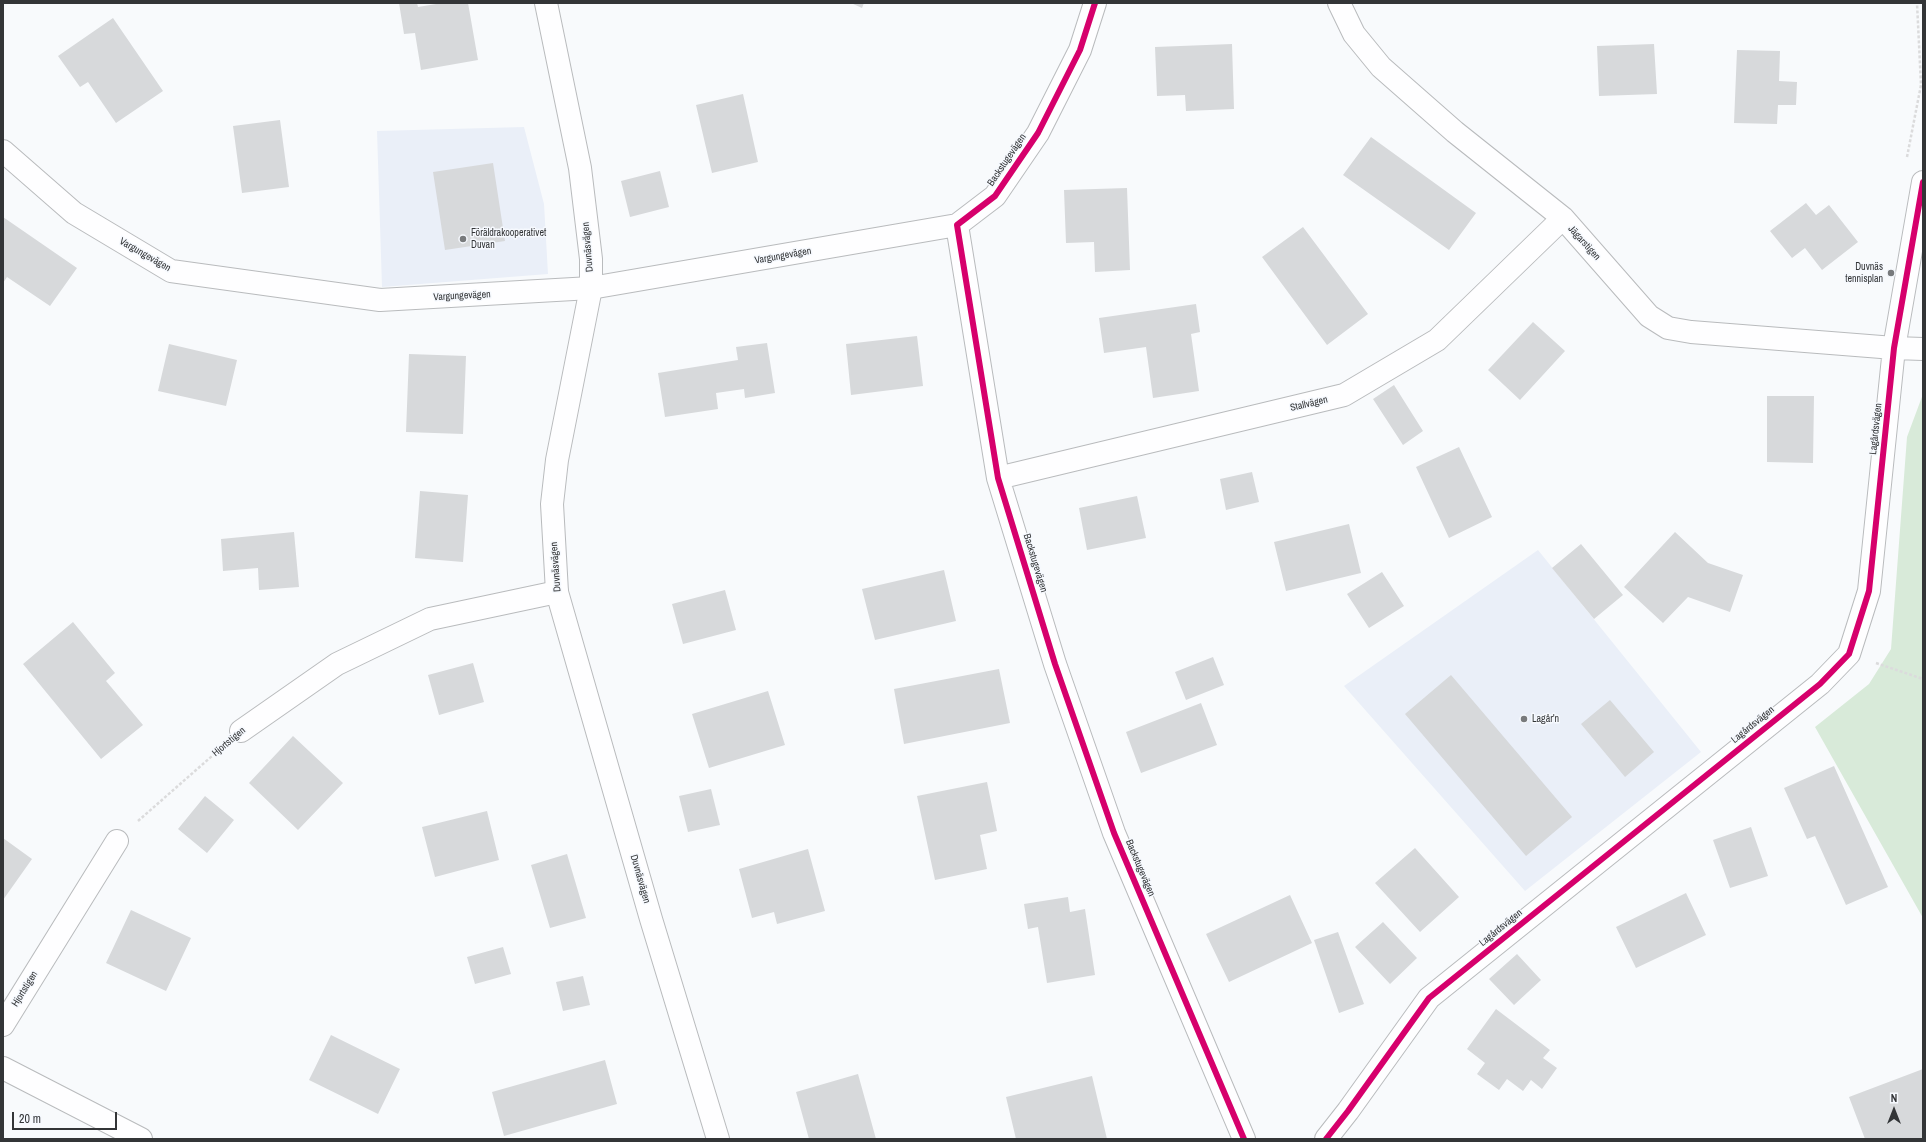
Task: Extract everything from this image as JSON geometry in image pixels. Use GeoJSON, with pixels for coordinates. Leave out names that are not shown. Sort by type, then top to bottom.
{"type":"FeatureCollection","features":[{"type":"Feature","properties":{"kind":"street","name":"Duvnäsvägen"},"geometry":{"type":"LineString","coordinates":[[546,3],[580,168],[591,259],[591,288],[557,460],[552,504],[557,592],[651,919],[718,1139]]}},
{"type":"Feature","properties":{"kind":"street","name":"Backstugevägen"},"geometry":{"type":"LineString","coordinates":[[1095,3],[1080,50],[1038,132],[995,196],[958,225],[998,478],[1055,664],[1114,833],[1244,1139]]}},
{"type":"Feature","properties":{"kind":"street","name":"Jägarstigen"},"geometry":{"type":"LineString","coordinates":[[1338,3],[1354,34],[1381,67],[1455,132],[1562,218],[1649,316],[1668,328],[1691,332],[1894,348],[1923,348]]}},
{"type":"Feature","properties":{"kind":"street","name":"Vargungevägen"},"geometry":{"type":"LineString","coordinates":[[3,151],[74,213],[171,272],[380,300],[591,288],[958,225]]}},
{"type":"Feature","properties":{"kind":"street","name":"Lagårdsvägen"},"geometry":{"type":"LineString","coordinates":[[1326,1139],[1348,1111],[1429,998],[1820,684],[1849,654],[1869,591],[1894,348],[1923,182]]}},
{"type":"Feature","properties":{"kind":"street","name":"Stallvägen"},"geometry":{"type":"LineString","coordinates":[[998,478],[1344,395],[1437,340],[1562,218]]}},
{"type":"Feature","properties":{"kind":"street","name":"Hjortstigen"},"geometry":{"type":"LineString","coordinates":[[241,731],[337,664],[430,619],[557,592]]}},
{"type":"Feature","properties":{"kind":"street","name":"Hjortstigen"},"geometry":{"type":"LineString","coordinates":[[3,1025],[117,841]]}},
{"type":"Feature","properties":{"kind":"street"},"geometry":{"type":"LineString","coordinates":[[3,1068],[141,1139]]}},
{"type":"Feature","properties":{"kind":"path"},"geometry":{"type":"LineString","coordinates":[[1906,163],[1921,85],[1916,3]]}},
{"type":"Feature","properties":{"kind":"path"},"geometry":{"type":"LineString","coordinates":[[1849,654],[1923,679]]}},
{"type":"Feature","properties":{"kind":"shaded area","name":"Föräldrakooperativet Duvan"},"geometry":{"type":"Polygon","coordinates":[[[524,127],[544,204],[548,274],[382,287],[377,131],[524,127]]]}},
{"type":"Feature","properties":{"kind":"shaded area","name":"Lagår'n"},"geometry":{"type":"Polygon","coordinates":[[[1538,550],[1701,752],[1525,891],[1344,686],[1538,550]]]}},
{"type":"Feature","properties":{"kind":"green space"},"geometry":{"type":"Polygon","coordinates":[[[1923,394],[1923,918],[1815,727],[1869,684],[1891,649],[1907,437],[1923,394]]]}},
{"type":"Feature","properties":{"kind":"building"},"geometry":{"type":"Polygon","coordinates":[[[399,3],[417,3],[418,7],[442,3],[468,3],[478,60],[421,70],[415,33],[404,34],[399,3]]]}},
{"type":"Feature","properties":{"kind":"building"},"geometry":{"type":"Polygon","coordinates":[[[851,3],[864,3],[862,8],[851,3]]]}},
{"type":"Feature","properties":{"kind":"building"},"geometry":{"type":"Polygon","coordinates":[[[113,18],[163,91],[116,123],[88,82],[80,87],[58,56],[113,18]]]}},
{"type":"Feature","properties":{"kind":"building"},"geometry":{"type":"Polygon","coordinates":[[[1232,44],[1234,109],[1186,111],[1185,95],[1157,96],[1155,47],[1232,44]]]}},
{"type":"Feature","properties":{"kind":"building"},"geometry":{"type":"Polygon","coordinates":[[[1654,44],[1657,94],[1599,96],[1597,46],[1654,44]]]}},
{"type":"Feature","properties":{"kind":"building"},"geometry":{"type":"Polygon","coordinates":[[[1737,50],[1780,51],[1779,81],[1797,82],[1796,105],[1778,105],[1777,124],[1734,123],[1737,50]]]}},
{"type":"Feature","properties":{"kind":"building"},"geometry":{"type":"Polygon","coordinates":[[[743,94],[758,162],[712,173],[696,105],[743,94]]]}},
{"type":"Feature","properties":{"kind":"building"},"geometry":{"type":"Polygon","coordinates":[[[280,120],[289,187],[242,193],[233,126],[280,120]]]}},
{"type":"Feature","properties":{"kind":"building"},"geometry":{"type":"Polygon","coordinates":[[[1371,137],[1476,213],[1449,250],[1343,175],[1371,137]]]}},
{"type":"Feature","properties":{"kind":"building"},"geometry":{"type":"Polygon","coordinates":[[[493,163],[505,241],[445,250],[433,172],[493,163]]]}},
{"type":"Feature","properties":{"kind":"building"},"geometry":{"type":"Polygon","coordinates":[[[660,171],[669,207],[630,217],[621,181],[660,171]]]}},
{"type":"Feature","properties":{"kind":"building"},"geometry":{"type":"Polygon","coordinates":[[[1127,188],[1130,270],[1095,272],[1094,242],[1066,243],[1064,190],[1127,188]]]}},
{"type":"Feature","properties":{"kind":"building"},"geometry":{"type":"Polygon","coordinates":[[[1806,203],[1816,215],[1829,205],[1858,242],[1822,270],[1805,248],[1792,258],[1770,231],[1806,203]]]}},
{"type":"Feature","properties":{"kind":"building"},"geometry":{"type":"Polygon","coordinates":[[[3,217],[77,268],[50,306],[7,277],[3,283],[3,217]]]}},
{"type":"Feature","properties":{"kind":"building"},"geometry":{"type":"Polygon","coordinates":[[[1303,227],[1368,314],[1327,345],[1262,257],[1303,227]]]}},
{"type":"Feature","properties":{"kind":"building"},"geometry":{"type":"Polygon","coordinates":[[[1196,304],[1200,332],[1191,334],[1199,391],[1153,398],[1146,347],[1104,353],[1099,318],[1196,304]]]}},
{"type":"Feature","properties":{"kind":"building"},"geometry":{"type":"Polygon","coordinates":[[[1533,322],[1565,351],[1520,400],[1488,370],[1533,322]]]}},
{"type":"Feature","properties":{"kind":"building"},"geometry":{"type":"Polygon","coordinates":[[[917,336],[923,386],[851,395],[846,344],[917,336]]]}},
{"type":"Feature","properties":{"kind":"building"},"geometry":{"type":"Polygon","coordinates":[[[767,343],[775,393],[745,398],[744,389],[716,393],[718,409],[665,417],[658,373],[738,360],[736,347],[767,343]]]}},
{"type":"Feature","properties":{"kind":"building"},"geometry":{"type":"Polygon","coordinates":[[[169,344],[237,360],[226,406],[158,391],[169,344]]]}},
{"type":"Feature","properties":{"kind":"building"},"geometry":{"type":"Polygon","coordinates":[[[409,354],[466,356],[463,434],[406,432],[409,354]]]}},
{"type":"Feature","properties":{"kind":"building"},"geometry":{"type":"Polygon","coordinates":[[[1394,385],[1423,431],[1403,445],[1373,399],[1394,385]]]}},
{"type":"Feature","properties":{"kind":"building"},"geometry":{"type":"Polygon","coordinates":[[[1767,396],[1814,396],[1813,463],[1767,462],[1767,396]]]}},
{"type":"Feature","properties":{"kind":"building"},"geometry":{"type":"Polygon","coordinates":[[[1459,447],[1492,517],[1449,538],[1416,467],[1459,447]]]}},
{"type":"Feature","properties":{"kind":"building"},"geometry":{"type":"Polygon","coordinates":[[[1252,472],[1259,502],[1226,510],[1220,479],[1252,472]]]}},
{"type":"Feature","properties":{"kind":"building"},"geometry":{"type":"Polygon","coordinates":[[[420,491],[468,495],[463,562],[415,558],[420,491]]]}},
{"type":"Feature","properties":{"kind":"building"},"geometry":{"type":"Polygon","coordinates":[[[1137,496],[1146,538],[1087,550],[1079,508],[1137,496]]]}},
{"type":"Feature","properties":{"kind":"building"},"geometry":{"type":"Polygon","coordinates":[[[1349,524],[1361,573],[1286,591],[1274,542],[1349,524]]]}},
{"type":"Feature","properties":{"kind":"building"},"geometry":{"type":"Polygon","coordinates":[[[294,532],[299,587],[259,590],[258,568],[223,571],[221,539],[294,532]]]}},
{"type":"Feature","properties":{"kind":"building"},"geometry":{"type":"Polygon","coordinates":[[[1675,532],[1708,563],[1743,575],[1730,612],[1688,597],[1663,623],[1624,587],[1675,532]]]}},
{"type":"Feature","properties":{"kind":"building"},"geometry":{"type":"Polygon","coordinates":[[[1581,544],[1623,595],[1594,619],[1552,568],[1581,544]]]}},
{"type":"Feature","properties":{"kind":"building"},"geometry":{"type":"Polygon","coordinates":[[[944,570],[956,621],[875,640],[862,589],[944,570]]]}},
{"type":"Feature","properties":{"kind":"building"},"geometry":{"type":"Polygon","coordinates":[[[1382,572],[1404,606],[1369,628],[1347,594],[1382,572]]]}},
{"type":"Feature","properties":{"kind":"building"},"geometry":{"type":"Polygon","coordinates":[[[725,590],[736,630],[683,644],[672,604],[725,590]]]}},
{"type":"Feature","properties":{"kind":"building"},"geometry":{"type":"Polygon","coordinates":[[[73,622],[115,673],[106,681],[143,725],[101,759],[23,664],[73,622]]]}},
{"type":"Feature","properties":{"kind":"building"},"geometry":{"type":"Polygon","coordinates":[[[1213,657],[1224,685],[1186,700],[1175,672],[1213,657]]]}},
{"type":"Feature","properties":{"kind":"building"},"geometry":{"type":"Polygon","coordinates":[[[473,663],[484,702],[439,715],[428,675],[473,663]]]}},
{"type":"Feature","properties":{"kind":"building"},"geometry":{"type":"Polygon","coordinates":[[[999,669],[1010,723],[904,744],[894,689],[999,669]]]}},
{"type":"Feature","properties":{"kind":"building"},"geometry":{"type":"Polygon","coordinates":[[[1451,675],[1572,817],[1526,856],[1405,714],[1451,675]]]}},
{"type":"Feature","properties":{"kind":"building"},"geometry":{"type":"Polygon","coordinates":[[[768,691],[785,745],[709,768],[692,714],[768,691]]]}},
{"type":"Feature","properties":{"kind":"building"},"geometry":{"type":"Polygon","coordinates":[[[1610,700],[1654,752],[1625,777],[1581,724],[1610,700]]]}},
{"type":"Feature","properties":{"kind":"building"},"geometry":{"type":"Polygon","coordinates":[[[1201,703],[1217,745],[1141,773],[1126,732],[1201,703]]]}},
{"type":"Feature","properties":{"kind":"building"},"geometry":{"type":"Polygon","coordinates":[[[293,736],[343,783],[298,830],[249,783],[293,736]]]}},
{"type":"Feature","properties":{"kind":"building"},"geometry":{"type":"Polygon","coordinates":[[[1834,766],[1888,887],[1846,905],[1815,836],[1807,839],[1784,788],[1834,766]]]}},
{"type":"Feature","properties":{"kind":"building"},"geometry":{"type":"Polygon","coordinates":[[[987,782],[997,831],[980,835],[987,869],[935,880],[917,796],[987,782]]]}},
{"type":"Feature","properties":{"kind":"building"},"geometry":{"type":"Polygon","coordinates":[[[711,789],[720,825],[688,832],[679,796],[711,789]]]}},
{"type":"Feature","properties":{"kind":"building"},"geometry":{"type":"Polygon","coordinates":[[[205,796],[234,820],[207,853],[178,829],[205,796]]]}},
{"type":"Feature","properties":{"kind":"building"},"geometry":{"type":"Polygon","coordinates":[[[487,811],[499,860],[435,877],[422,827],[487,811]]]}},
{"type":"Feature","properties":{"kind":"building"},"geometry":{"type":"Polygon","coordinates":[[[1751,827],[1768,876],[1730,888],[1713,840],[1751,827]]]}},
{"type":"Feature","properties":{"kind":"building"},"geometry":{"type":"Polygon","coordinates":[[[3,838],[32,859],[3,900],[3,838]]]}},
{"type":"Feature","properties":{"kind":"building"},"geometry":{"type":"Polygon","coordinates":[[[1415,848],[1459,897],[1420,932],[1375,883],[1415,848]]]}},
{"type":"Feature","properties":{"kind":"building"},"geometry":{"type":"Polygon","coordinates":[[[808,849],[825,911],[777,924],[774,912],[752,918],[739,869],[808,849]]]}},
{"type":"Feature","properties":{"kind":"building"},"geometry":{"type":"Polygon","coordinates":[[[567,854],[586,918],[550,928],[531,865],[567,854]]]}},
{"type":"Feature","properties":{"kind":"building"},"geometry":{"type":"Polygon","coordinates":[[[1686,893],[1706,935],[1636,968],[1616,927],[1686,893]]]}},
{"type":"Feature","properties":{"kind":"building"},"geometry":{"type":"Polygon","coordinates":[[[1290,895],[1312,943],[1229,982],[1206,934],[1290,895]]]}},
{"type":"Feature","properties":{"kind":"building"},"geometry":{"type":"Polygon","coordinates":[[[1068,897],[1070,912],[1085,909],[1095,975],[1047,983],[1038,927],[1028,929],[1024,904],[1068,897]]]}},
{"type":"Feature","properties":{"kind":"building"},"geometry":{"type":"Polygon","coordinates":[[[131,910],[191,938],[166,991],[106,963],[131,910]]]}},
{"type":"Feature","properties":{"kind":"building"},"geometry":{"type":"Polygon","coordinates":[[[1383,922],[1417,958],[1390,984],[1355,947],[1383,922]]]}},
{"type":"Feature","properties":{"kind":"building"},"geometry":{"type":"Polygon","coordinates":[[[1338,932],[1364,1004],[1339,1013],[1314,940],[1338,932]]]}},
{"type":"Feature","properties":{"kind":"building"},"geometry":{"type":"Polygon","coordinates":[[[503,947],[511,974],[475,984],[467,957],[503,947]]]}},
{"type":"Feature","properties":{"kind":"building"},"geometry":{"type":"Polygon","coordinates":[[[1517,954],[1541,980],[1514,1005],[1489,979],[1517,954]]]}},
{"type":"Feature","properties":{"kind":"building"},"geometry":{"type":"Polygon","coordinates":[[[583,976],[590,1005],[563,1011],[556,982],[583,976]]]}},
{"type":"Feature","properties":{"kind":"building"},"geometry":{"type":"Polygon","coordinates":[[[1496,1009],[1550,1050],[1543,1058],[1557,1068],[1542,1089],[1531,1080],[1523,1091],[1507,1079],[1499,1090],[1477,1074],[1485,1063],[1467,1049],[1496,1009]]]}},
{"type":"Feature","properties":{"kind":"building"},"geometry":{"type":"Polygon","coordinates":[[[331,1035],[400,1069],[378,1114],[309,1080],[331,1035]]]}},
{"type":"Feature","properties":{"kind":"building"},"geometry":{"type":"Polygon","coordinates":[[[605,1060],[617,1104],[504,1136],[492,1092],[605,1060]]]}},
{"type":"Feature","properties":{"kind":"building"},"geometry":{"type":"Polygon","coordinates":[[[1923,1069],[1923,1139],[1865,1139],[1849,1097],[1923,1069]]]}},
{"type":"Feature","properties":{"kind":"building"},"geometry":{"type":"Polygon","coordinates":[[[858,1074],[876,1139],[809,1139],[796,1092],[858,1074]]]}},
{"type":"Feature","properties":{"kind":"building"},"geometry":{"type":"Polygon","coordinates":[[[1092,1076],[1107,1139],[1016,1139],[1006,1097],[1092,1076]]]}},
{"type":"Feature","properties":{"kind":"cycle path"},"geometry":{"type":"LineString","coordinates":[[1095,3],[1080,50],[1038,133],[995,196],[957,225],[998,478],[1055,664],[1114,833],[1244,1139]]}},
{"type":"Feature","properties":{"kind":"cycle path"},"geometry":{"type":"LineString","coordinates":[[1326,1139],[1348,1111],[1429,998],[1820,684],[1849,654],[1869,591],[1894,348],[1923,182]]}},
{"type":"Feature","properties":{"kind":"place","name":"Föräldrakooperativet Duvan"},"geometry":{"type":"Point","coordinates":[463,239]}},
{"type":"Feature","properties":{"kind":"place","name":"Duvnäs tennisplan"},"geometry":{"type":"Point","coordinates":[1891,273]}},
{"type":"Feature","properties":{"kind":"place","name":"Lagår'n"},"geometry":{"type":"Point","coordinates":[1524,719]}}]}
